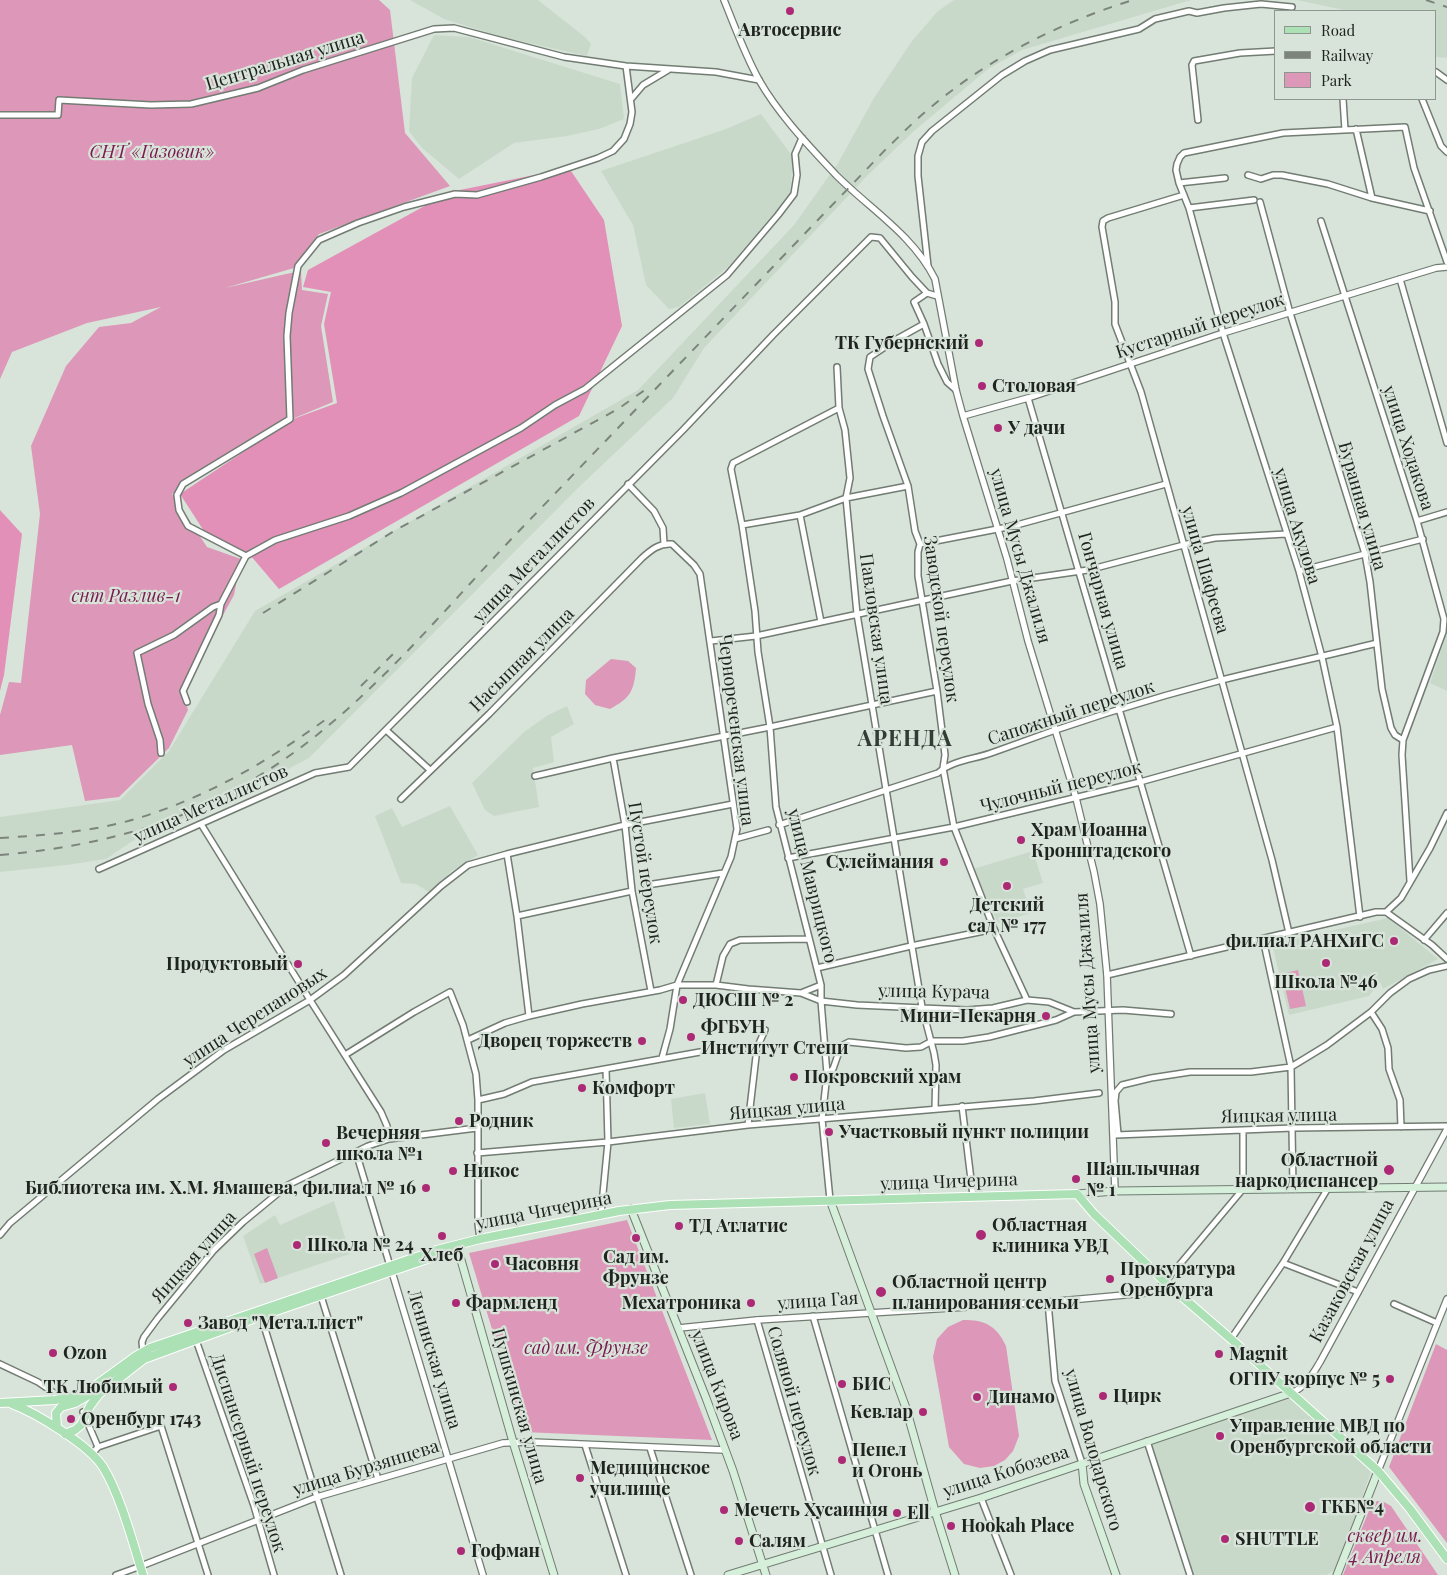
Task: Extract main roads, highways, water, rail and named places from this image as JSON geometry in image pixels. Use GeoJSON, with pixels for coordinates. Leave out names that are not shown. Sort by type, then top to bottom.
{"type":"FeatureCollection","features":[{"type":"Feature","properties":{"kind":"main road","name":"улица Чичерина"},"geometry":{"type":"LineString","coordinates":[[76,1409],[90,1406],[99,1394],[136,1364],[153,1356],[321,1296],[437,1250],[480,1239],[631,1209],[670,1205],[1077,1194],[1115,1191],[1447,1187]]}},
{"type":"Feature","properties":{"kind":"main road"},"geometry":{"type":"LineString","coordinates":[[1077,1194],[1094,1214],[1166,1282],[1232,1338],[1378,1471],[1410,1509],[1447,1559]]}},
{"type":"Feature","properties":{"kind":"main road","name":"улица Маврицкого"},"geometry":{"type":"LineString","coordinates":[[830,1200],[906,1408],[955,1575]]}},
{"type":"Feature","properties":{"kind":"main road","name":"улица Кирова"},"geometry":{"type":"LineString","coordinates":[[631,1209],[725,1450],[766,1575]]}},
{"type":"Feature","properties":{"kind":"main road","name":"Пушкинская улица"},"geometry":{"type":"LineString","coordinates":[[456,1246],[554,1575]]}},
{"type":"Feature","properties":{"kind":"main road","name":"улица Чичерина"},"geometry":{"type":"LineString","coordinates":[[76,1409],[85,1392],[143,1352],[258,1310],[391,1269]]}},
{"type":"Feature","properties":{"kind":"main road","name":"улица Кобозева"},"geometry":{"type":"LineString","coordinates":[[728,1575],[981,1498],[1291,1393]]}},
{"type":"Feature","properties":{"kind":"main road"},"geometry":{"type":"LineString","coordinates":[[0,1403],[76,1409]]}},
{"type":"Feature","properties":{"kind":"main road"},"geometry":{"type":"LineString","coordinates":[[10,1403],[23,1408],[57,1428],[92,1454],[103,1467],[113,1487],[144,1575]]}},
{"type":"Feature","properties":{"kind":"main road"},"geometry":{"type":"LineString","coordinates":[[57,1428],[56,1419],[58,1410],[61,1407],[76,1409]]}},
{"type":"Feature","properties":{"kind":"main road"},"geometry":{"type":"LineString","coordinates":[[65,1434],[75,1430],[76,1409]]}},
{"type":"Feature","properties":{"kind":"main road","name":"улица Володарского"},"geometry":{"type":"LineString","coordinates":[[1082,1463],[1084,1484],[1116,1575]]}},
{"type":"Feature","properties":{"kind":"main road"},"geometry":{"type":"LineString","coordinates":[[1337,1575],[1378,1471]]}},
{"type":"Feature","properties":{"kind":"railway"},"geometry":{"type":"LineString","coordinates":[[0,855],[31,852],[93,841],[154,825],[212,802],[240,787],[281,762],[319,734],[389,670],[519,531],[919,117],[972,76],[1022,46],[1076,20],[1133,0]]}},
{"type":"Feature","properties":{"kind":"railway"},"geometry":{"type":"LineString","coordinates":[[1426,0],[1447,7]]}},
{"type":"Feature","properties":{"kind":"railway"},"geometry":{"type":"LineString","coordinates":[[263,613],[394,531],[618,409],[649,387]]}},
{"type":"Feature","properties":{"kind":"railway"},"geometry":{"type":"LineString","coordinates":[[361,686],[398,649]]}},
{"type":"Feature","properties":{"kind":"railway"},"geometry":{"type":"LineString","coordinates":[[0,838],[85,830],[135,819],[161,810],[236,777],[283,749],[329,717]]}},
{"type":"Feature","properties":{"kind":"place","name":"Автосервис"},"geometry":{"type":"Point","coordinates":[790,11]}},
{"type":"Feature","properties":{"kind":"place","name":"ТК Губернский"},"geometry":{"type":"Point","coordinates":[979,343]}},
{"type":"Feature","properties":{"kind":"place","name":"Столовая"},"geometry":{"type":"Point","coordinates":[982,386]}},
{"type":"Feature","properties":{"kind":"place","name":"У дачи"},"geometry":{"type":"Point","coordinates":[998,428]}},
{"type":"Feature","properties":{"kind":"place","name":"Храм Иоанна Кронштадского"},"geometry":{"type":"Point","coordinates":[1021,840]}},
{"type":"Feature","properties":{"kind":"place","name":"Сулеймания"},"geometry":{"type":"Point","coordinates":[944,862]}},
{"type":"Feature","properties":{"kind":"place","name":"Детский сад № 177"},"geometry":{"type":"Point","coordinates":[1007,886]}},
{"type":"Feature","properties":{"kind":"place","name":"филиал РАНХиГС"},"geometry":{"type":"Point","coordinates":[1394,941]}},
{"type":"Feature","properties":{"kind":"place","name":"Школа №46"},"geometry":{"type":"Point","coordinates":[1326,963]}},
{"type":"Feature","properties":{"kind":"place","name":"Продуктовый"},"geometry":{"type":"Point","coordinates":[298,964]}},
{"type":"Feature","properties":{"kind":"place","name":"ДЮСШ № 2"},"geometry":{"type":"Point","coordinates":[683,1000]}},
{"type":"Feature","properties":{"kind":"place","name":"Мини-Пекарня"},"geometry":{"type":"Point","coordinates":[1046,1016]}},
{"type":"Feature","properties":{"kind":"place","name":"ФГБУН Институт Степи"},"geometry":{"type":"Point","coordinates":[691,1037]}},
{"type":"Feature","properties":{"kind":"place","name":"Дворец торжеств"},"geometry":{"type":"Point","coordinates":[642,1041]}},
{"type":"Feature","properties":{"kind":"place","name":"Покровский храм"},"geometry":{"type":"Point","coordinates":[794,1077]}},
{"type":"Feature","properties":{"kind":"place","name":"Комфорт"},"geometry":{"type":"Point","coordinates":[582,1088]}},
{"type":"Feature","properties":{"kind":"place","name":"Родник"},"geometry":{"type":"Point","coordinates":[459,1121]}},
{"type":"Feature","properties":{"kind":"place","name":"Участковый пункт полиции"},"geometry":{"type":"Point","coordinates":[829,1132]}},
{"type":"Feature","properties":{"kind":"place","name":"Вечерняя школа №1"},"geometry":{"type":"Point","coordinates":[326,1143]}},
{"type":"Feature","properties":{"kind":"place","name":"Областной наркодиспансер"},"geometry":{"type":"Point","coordinates":[1389,1170]}},
{"type":"Feature","properties":{"kind":"place","name":"Никос"},"geometry":{"type":"Point","coordinates":[453,1171]}},
{"type":"Feature","properties":{"kind":"place","name":"Шашлычная № 1"},"geometry":{"type":"Point","coordinates":[1076,1179]}},
{"type":"Feature","properties":{"kind":"place","name":"Библиотека им. Х.М. Ямашева, филиал № 16"},"geometry":{"type":"Point","coordinates":[426,1188]}},
{"type":"Feature","properties":{"kind":"place","name":"ТД Атлатис"},"geometry":{"type":"Point","coordinates":[679,1226]}},
{"type":"Feature","properties":{"kind":"place","name":"Областная клиника УВД"},"geometry":{"type":"Point","coordinates":[981,1235]}},
{"type":"Feature","properties":{"kind":"place","name":"Хлеб"},"geometry":{"type":"Point","coordinates":[442,1236]}},
{"type":"Feature","properties":{"kind":"place","name":"Сад им. Фрунзе"},"geometry":{"type":"Point","coordinates":[636,1238]}},
{"type":"Feature","properties":{"kind":"place","name":"Школа № 24"},"geometry":{"type":"Point","coordinates":[297,1245]}},
{"type":"Feature","properties":{"kind":"place","name":"Часовня"},"geometry":{"type":"Point","coordinates":[495,1264]}},
{"type":"Feature","properties":{"kind":"place","name":"Прокуратура Оренбурга"},"geometry":{"type":"Point","coordinates":[1110,1279]}},
{"type":"Feature","properties":{"kind":"place","name":"Областной центр планирования семьи"},"geometry":{"type":"Point","coordinates":[881,1292]}},
{"type":"Feature","properties":{"kind":"place","name":"Фармленд"},"geometry":{"type":"Point","coordinates":[456,1303]}},
{"type":"Feature","properties":{"kind":"place","name":"Мехатроника"},"geometry":{"type":"Point","coordinates":[751,1303]}},
{"type":"Feature","properties":{"kind":"place","name":"Завод \"Металлист\""},"geometry":{"type":"Point","coordinates":[188,1323]}},
{"type":"Feature","properties":{"kind":"place","name":"Ozon"},"geometry":{"type":"Point","coordinates":[53,1353]}},
{"type":"Feature","properties":{"kind":"place","name":"Magnit"},"geometry":{"type":"Point","coordinates":[1219,1354]}},
{"type":"Feature","properties":{"kind":"place","name":"ОГПУ корпус № 5"},"geometry":{"type":"Point","coordinates":[1390,1379]}},
{"type":"Feature","properties":{"kind":"place","name":"БИС"},"geometry":{"type":"Point","coordinates":[842,1384]}},
{"type":"Feature","properties":{"kind":"place","name":"ТК Любимый"},"geometry":{"type":"Point","coordinates":[173,1387]}},
{"type":"Feature","properties":{"kind":"place","name":"Цирк"},"geometry":{"type":"Point","coordinates":[1103,1396]}},
{"type":"Feature","properties":{"kind":"place","name":"Динамо"},"geometry":{"type":"Point","coordinates":[977,1397]}},
{"type":"Feature","properties":{"kind":"place","name":"Кевлар"},"geometry":{"type":"Point","coordinates":[923,1412]}},
{"type":"Feature","properties":{"kind":"place","name":"Оренбург 1743"},"geometry":{"type":"Point","coordinates":[71,1419]}},
{"type":"Feature","properties":{"kind":"place","name":"Управление МВД по Оренбургской области"},"geometry":{"type":"Point","coordinates":[1220,1436]}},
{"type":"Feature","properties":{"kind":"place","name":"Пепел и Огонь"},"geometry":{"type":"Point","coordinates":[842,1460]}},
{"type":"Feature","properties":{"kind":"place","name":"Медицинское училище"},"geometry":{"type":"Point","coordinates":[580,1478]}},
{"type":"Feature","properties":{"kind":"place","name":"ГКБ№4"},"geometry":{"type":"Point","coordinates":[1310,1507]}},
{"type":"Feature","properties":{"kind":"place","name":"Мечеть Хусаиния"},"geometry":{"type":"Point","coordinates":[724,1510]}},
{"type":"Feature","properties":{"kind":"place","name":"Ell"},"geometry":{"type":"Point","coordinates":[897,1513]}},
{"type":"Feature","properties":{"kind":"place","name":"Hookah Place"},"geometry":{"type":"Point","coordinates":[951,1526]}},
{"type":"Feature","properties":{"kind":"place","name":"SHUTTLE"},"geometry":{"type":"Point","coordinates":[1225,1539]}},
{"type":"Feature","properties":{"kind":"place","name":"Салям"},"geometry":{"type":"Point","coordinates":[739,1541]}},
{"type":"Feature","properties":{"kind":"place","name":"Гофман"},"geometry":{"type":"Point","coordinates":[461,1551]}},
{"type":"Feature","properties":{"kind":"district","name":"АРЕНДА"},"geometry":{"type":"Point","coordinates":[905,739]}},
{"type":"Feature","properties":{"kind":"park label","name":"СНТ «Газовик»"},"geometry":{"type":"Point","coordinates":[152,152]}},
{"type":"Feature","properties":{"kind":"park label","name":"снт Разлив-1"},"geometry":{"type":"Point","coordinates":[126,596]}},
{"type":"Feature","properties":{"kind":"park label","name":"сад им. Фрунзе"},"geometry":{"type":"Point","coordinates":[586,1348]}},
{"type":"Feature","properties":{"kind":"park label","name":"сквер им. 4 Апреля"},"geometry":{"type":"Point","coordinates":[1385,1546]}}]}
